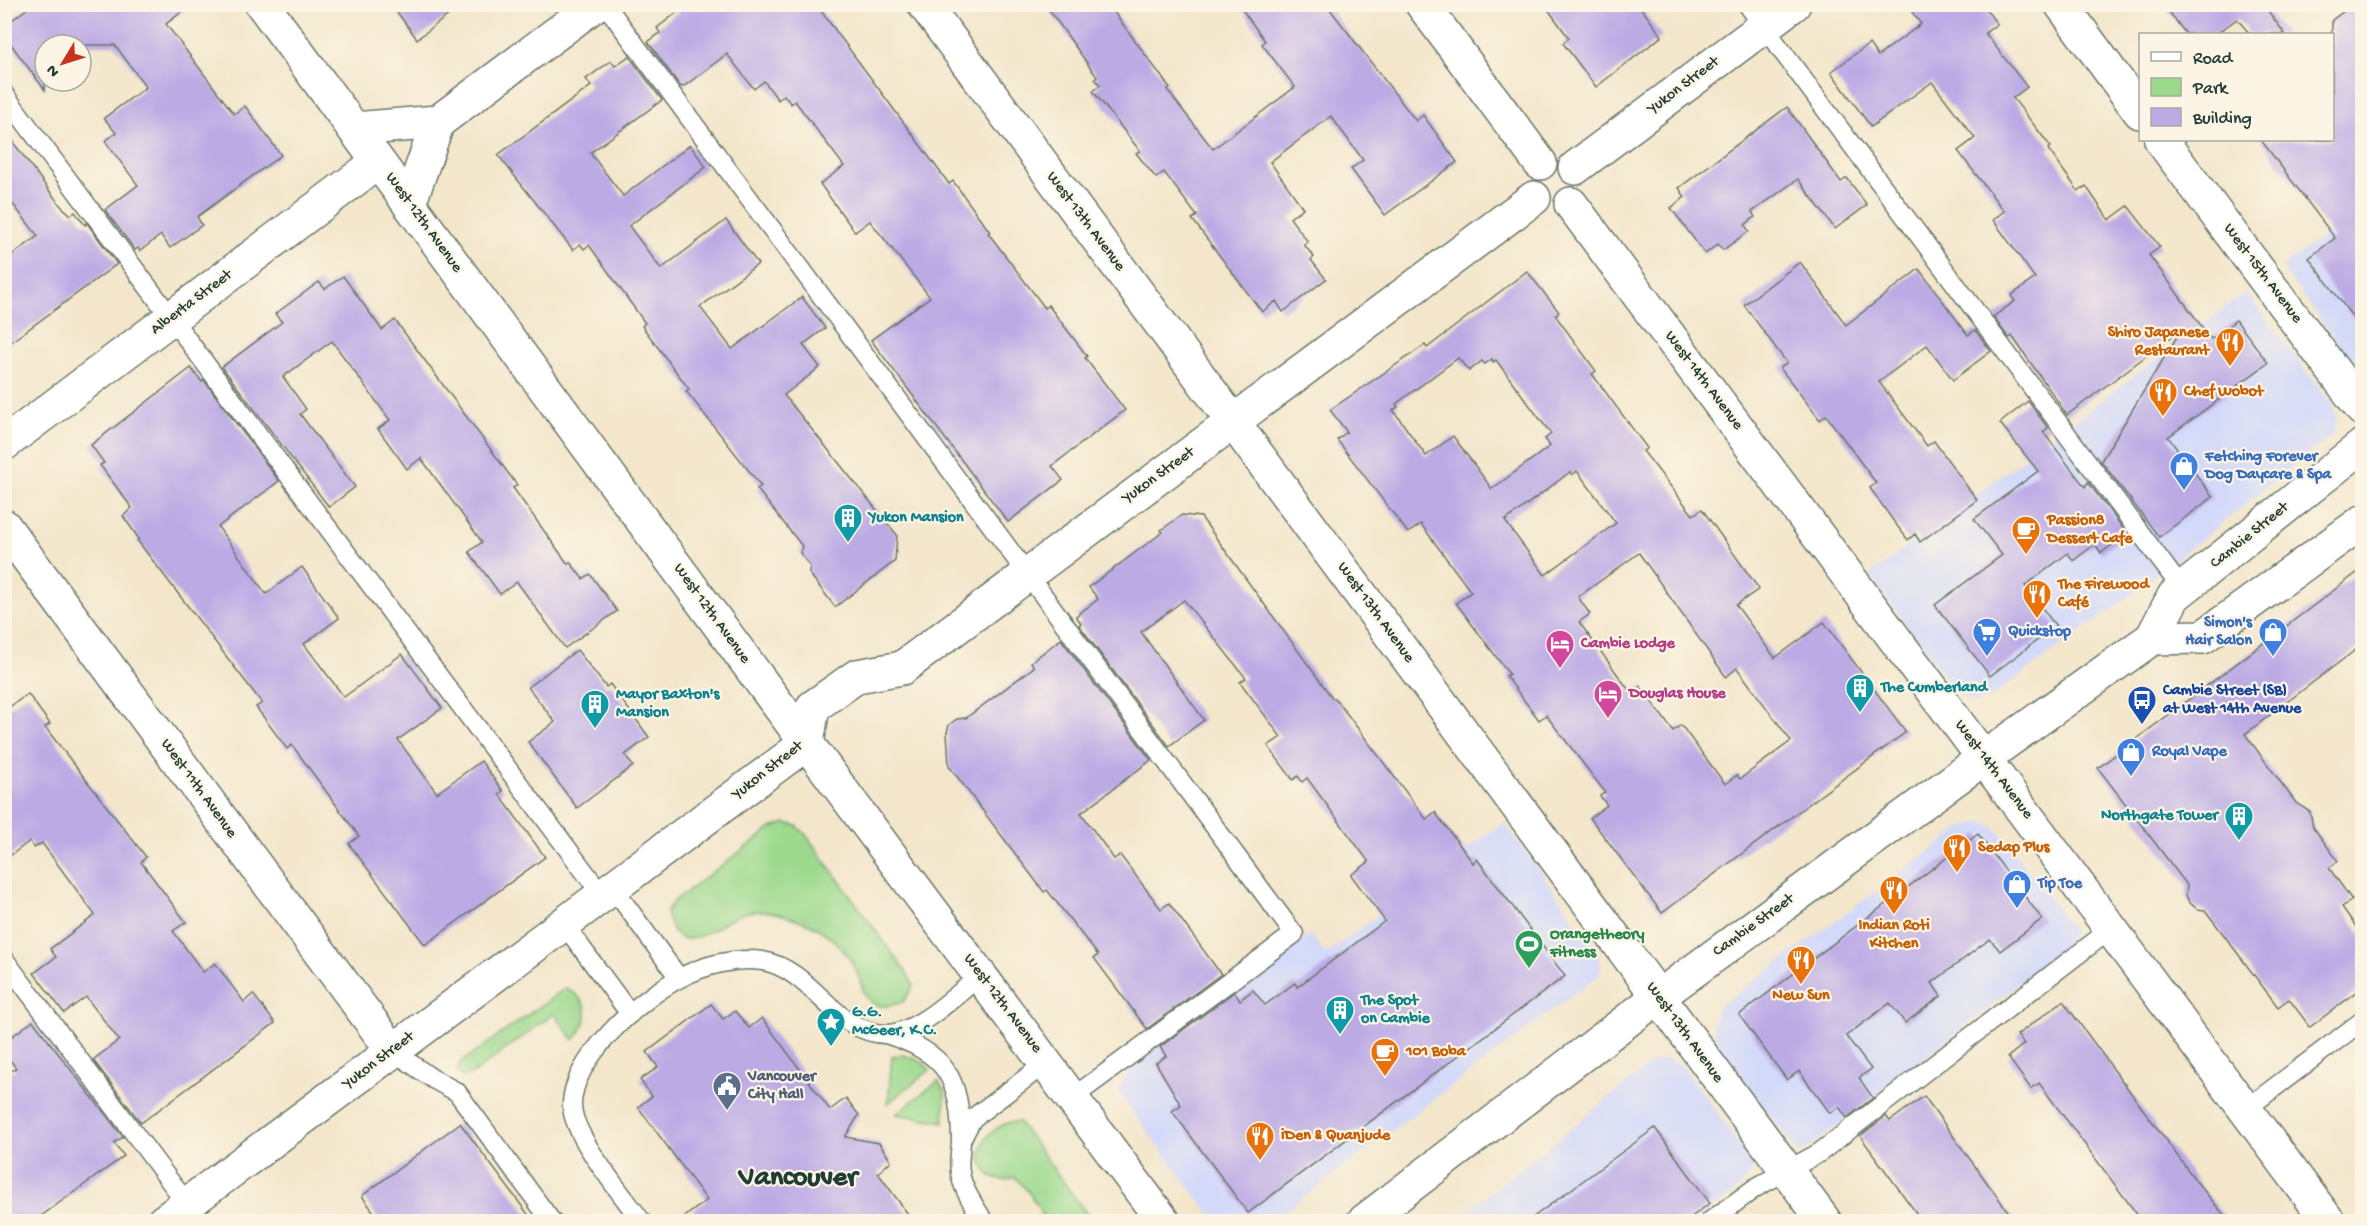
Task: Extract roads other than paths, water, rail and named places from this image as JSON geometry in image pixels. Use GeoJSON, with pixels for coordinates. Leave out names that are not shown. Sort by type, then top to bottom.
{"type":"FeatureCollection","features":[{"type":"Feature","properties":{"kind":"street","name":"West 12th Avenue"},"geometry":{"type":"LineString","coordinates":[[262,4],[807,743],[1164,1221]]}},
{"type":"Feature","properties":{"kind":"street"},"geometry":{"type":"LineString","coordinates":[[354,129],[438,122],[596,4]]}},
{"type":"Feature","properties":{"kind":"street","name":"West 13th Avenue"},"geometry":{"type":"LineString","coordinates":[[924,4],[1825,1221]]}},
{"type":"Feature","properties":{"kind":"street"},"geometry":{"type":"LineString","coordinates":[[1422,4],[1540,163]]}},
{"type":"Feature","properties":{"kind":"street","name":"Yukon Street"},"geometry":{"type":"LineString","coordinates":[[1575,168],[1755,16],[1794,4]]}},
{"type":"Feature","properties":{"kind":"street"},"geometry":{"type":"LineString","coordinates":[[2061,4],[2139,111]]}},
{"type":"Feature","properties":{"kind":"street"},"geometry":{"type":"LineString","coordinates":[[409,204],[438,122]]}},
{"type":"Feature","properties":{"kind":"street","name":"West 15th Avenue"},"geometry":{"type":"LineString","coordinates":[[2162,141],[2362,409]]}},
{"type":"Feature","properties":{"kind":"street"},"geometry":{"type":"LineString","coordinates":[[1555,158],[1570,163],[1575,168],[1579,175],[1580,191],[1571,204],[1563,208],[1548,208],[1534,198],[1530,183],[1540,163],[1555,158]]}},
{"type":"Feature","properties":{"kind":"street","name":"Alberta Street"},"geometry":{"type":"LineString","coordinates":[[4,444],[378,162]]}},
{"type":"Feature","properties":{"kind":"street","name":"Yukon Street"},"geometry":{"type":"LineString","coordinates":[[175,1213],[807,743],[813,707],[857,676],[902,668],[1534,198]]}},
{"type":"Feature","properties":{"kind":"street","name":"West 14th Avenue"},"geometry":{"type":"LineString","coordinates":[[1571,204],[2329,1221]]}},
{"type":"Feature","properties":{"kind":"street","name":"Cambie Street"},"geometry":{"type":"LineString","coordinates":[[1363,1221],[1658,997],[1983,758],[2152,638],[2174,596],[2362,446]]}},
{"type":"Feature","properties":{"kind":"street"},"geometry":{"type":"LineString","coordinates":[[2152,638],[2203,637],[2362,522]]}},
{"type":"Feature","properties":{"kind":"street","name":"West 11th Avenue"},"geometry":{"type":"LineString","coordinates":[[4,526],[393,1051]]}},
{"type":"Feature","properties":{"kind":"lane"},"geometry":{"type":"LineString","coordinates":[[605,4],[1294,934],[1072,1098]]}},
{"type":"Feature","properties":{"kind":"lane"},"geometry":{"type":"LineString","coordinates":[[1755,16],[2182,589]]}},
{"type":"Feature","properties":{"kind":"lane"},"geometry":{"type":"LineString","coordinates":[[4,94],[608,892],[679,978]]}},
{"type":"Feature","properties":{"kind":"lane"},"geometry":{"type":"LineString","coordinates":[[564,924],[630,1014]]}},
{"type":"Feature","properties":{"kind":"lane"},"geometry":{"type":"LineString","coordinates":[[1709,1221],[1755,1188],[1819,1153],[2111,929]]}},
{"type":"Feature","properties":{"kind":"lane"},"geometry":{"type":"LineString","coordinates":[[4,959],[175,1213]]}},
{"type":"Feature","properties":{"kind":"lane"},"geometry":{"type":"LineString","coordinates":[[642,1221],[580,1134],[572,1106],[579,1074],[601,1042],[630,1014],[679,978],[729,961],[764,962],[791,971],[820,995],[841,1017],[863,1029],[916,1044],[933,1055],[953,1084],[959,1106],[960,1172],[984,1221]]}},
{"type":"Feature","properties":{"kind":"lane"},"geometry":{"type":"LineString","coordinates":[[886,1034],[907,1029],[923,1020],[981,975]]}},
{"type":"Feature","properties":{"kind":"lane"},"geometry":{"type":"LineString","coordinates":[[2246,1109],[2362,1021]]}},
{"type":"Feature","properties":{"kind":"lane"},"geometry":{"type":"LineString","coordinates":[[393,1051],[433,1079],[457,1092],[552,1221]]}},
{"type":"Feature","properties":{"kind":"lane"},"geometry":{"type":"LineString","coordinates":[[961,1140],[973,1118],[1046,1063]]}},
{"type":"Feature","properties":{"kind":"place","name":"Shiro Japanese Restaurant"},"geometry":{"type":"Point","coordinates":[2230,368]}},
{"type":"Feature","properties":{"kind":"place","name":"Chef Wobot"},"geometry":{"type":"Point","coordinates":[2163,418]}},
{"type":"Feature","properties":{"kind":"place","name":"Fetching Forever Dog Daycare & Spa"},"geometry":{"type":"Point","coordinates":[2184,492]}},
{"type":"Feature","properties":{"kind":"place","name":"Yukon Mansion"},"geometry":{"type":"Point","coordinates":[848,544]}},
{"type":"Feature","properties":{"kind":"place","name":"Passion8 Dessert Cafe"},"geometry":{"type":"Point","coordinates":[2026,556]}},
{"type":"Feature","properties":{"kind":"place","name":"The Firewood Café"},"geometry":{"type":"Point","coordinates":[2037,620]}},
{"type":"Feature","properties":{"kind":"place","name":"Quickstop"},"geometry":{"type":"Point","coordinates":[1987,658]}},
{"type":"Feature","properties":{"kind":"place","name":"Simon's Hair Salon"},"geometry":{"type":"Point","coordinates":[2273,658]}},
{"type":"Feature","properties":{"kind":"place","name":"Cambie Lodge"},"geometry":{"type":"Point","coordinates":[1560,670]}},
{"type":"Feature","properties":{"kind":"place","name":"The Cumberland"},"geometry":{"type":"Point","coordinates":[1860,714]}},
{"type":"Feature","properties":{"kind":"place","name":"Douglas House"},"geometry":{"type":"Point","coordinates":[1608,720]}},
{"type":"Feature","properties":{"kind":"place","name":"Cambie Street (SB) at West 14th Avenue"},"geometry":{"type":"Point","coordinates":[2142,726]}},
{"type":"Feature","properties":{"kind":"place","name":"Mayor Baxton's Mansion"},"geometry":{"type":"Point","coordinates":[595,730]}},
{"type":"Feature","properties":{"kind":"place","name":"Royal Vape"},"geometry":{"type":"Point","coordinates":[2131,778]}},
{"type":"Feature","properties":{"kind":"place","name":"Northgate Tower"},"geometry":{"type":"Point","coordinates":[2239,842]}},
{"type":"Feature","properties":{"kind":"place","name":"Sedap Plus"},"geometry":{"type":"Point","coordinates":[1957,874]}},
{"type":"Feature","properties":{"kind":"place","name":"Tip Toe"},"geometry":{"type":"Point","coordinates":[2017,910]}},
{"type":"Feature","properties":{"kind":"place","name":"Indian Roti Kitchen"},"geometry":{"type":"Point","coordinates":[1894,916]}},
{"type":"Feature","properties":{"kind":"place","name":"Orangetheory Fitness"},"geometry":{"type":"Point","coordinates":[1529,970]}},
{"type":"Feature","properties":{"kind":"place","name":"New Sun"},"geometry":{"type":"Point","coordinates":[1801,986]}},
{"type":"Feature","properties":{"kind":"place","name":"The Spot on Cambie"},"geometry":{"type":"Point","coordinates":[1340,1036]}},
{"type":"Feature","properties":{"kind":"place","name":"G.G. McGeer, K.C."},"geometry":{"type":"Point","coordinates":[831,1048]}},
{"type":"Feature","properties":{"kind":"place","name":"101 Boba"},"geometry":{"type":"Point","coordinates":[1385,1078]}},
{"type":"Feature","properties":{"kind":"place","name":"Vancouver City Hall"},"geometry":{"type":"Point","coordinates":[727,1112]}},
{"type":"Feature","properties":{"kind":"place","name":"iDen & Quanjude"},"geometry":{"type":"Point","coordinates":[1260,1162]}},
{"type":"Feature","properties":{"kind":"district","name":"Vancouver"},"geometry":{"type":"Point","coordinates":[798,1178]}}]}
